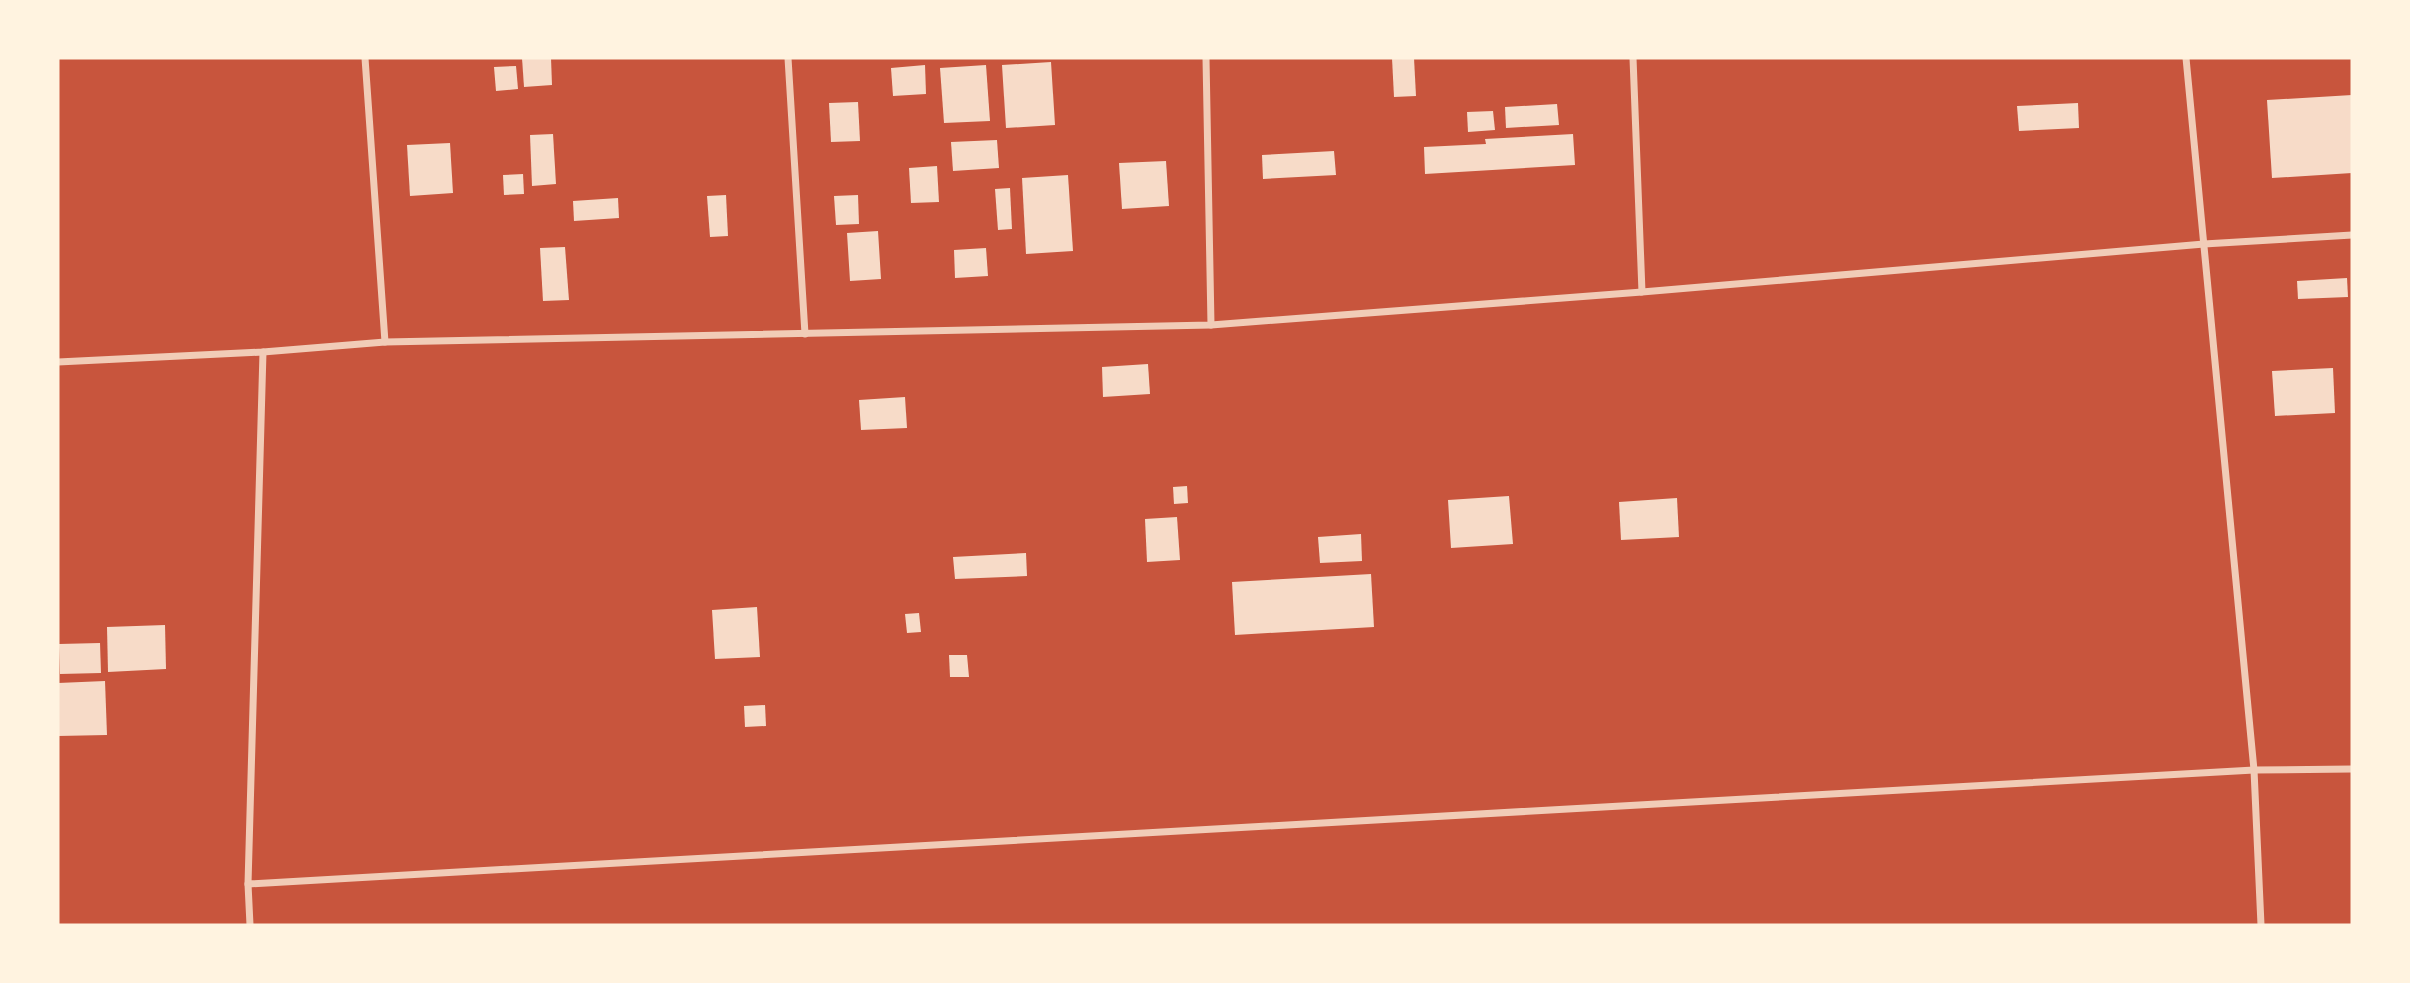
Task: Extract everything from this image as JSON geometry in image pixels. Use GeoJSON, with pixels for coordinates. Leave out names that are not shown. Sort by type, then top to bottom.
{"type":"FeatureCollection","features":[{"type":"Feature","properties":{"kind":"street"},"geometry":{"type":"LineString","coordinates":[[365,58],[385,342]]}},
{"type":"Feature","properties":{"kind":"street"},"geometry":{"type":"LineString","coordinates":[[788,58],[805,334]]}},
{"type":"Feature","properties":{"kind":"street"},"geometry":{"type":"LineString","coordinates":[[1206,58],[1212,325]]}},
{"type":"Feature","properties":{"kind":"street"},"geometry":{"type":"LineString","coordinates":[[1633,58],[1642,292]]}},
{"type":"Feature","properties":{"kind":"street"},"geometry":{"type":"LineString","coordinates":[[2186,58],[2254,770],[2261,925]]}},
{"type":"Feature","properties":{"kind":"street"},"geometry":{"type":"LineString","coordinates":[[58,362],[263,352],[385,342],[1212,325],[1642,292],[2204,244],[2352,235]]}},
{"type":"Feature","properties":{"kind":"street"},"geometry":{"type":"LineString","coordinates":[[250,925],[248,884],[263,352]]}},
{"type":"Feature","properties":{"kind":"street"},"geometry":{"type":"LineString","coordinates":[[248,884],[2254,770],[2352,769]]}},
{"type":"Feature","properties":{"kind":"building"},"geometry":{"type":"Polygon","coordinates":[[[522,58],[551,58],[552,85],[524,87],[522,58]]]}},
{"type":"Feature","properties":{"kind":"building"},"geometry":{"type":"Polygon","coordinates":[[[1392,58],[1414,58],[1416,96],[1394,97],[1392,58]]]}},
{"type":"Feature","properties":{"kind":"building"},"geometry":{"type":"Polygon","coordinates":[[[1051,62],[1055,125],[1006,128],[1002,65],[1051,62]]]}},
{"type":"Feature","properties":{"kind":"building"},"geometry":{"type":"Polygon","coordinates":[[[925,65],[926,94],[893,96],[891,68],[925,65]]]}},
{"type":"Feature","properties":{"kind":"building"},"geometry":{"type":"Polygon","coordinates":[[[986,65],[990,121],[944,123],[940,68],[986,65]]]}},
{"type":"Feature","properties":{"kind":"building"},"geometry":{"type":"Polygon","coordinates":[[[516,66],[518,89],[496,91],[494,67],[516,66]]]}},
{"type":"Feature","properties":{"kind":"building"},"geometry":{"type":"Polygon","coordinates":[[[2352,95],[2352,173],[2272,178],[2267,100],[2352,95]]]}},
{"type":"Feature","properties":{"kind":"building"},"geometry":{"type":"Polygon","coordinates":[[[858,102],[860,141],[831,142],[829,103],[858,102]]]}},
{"type":"Feature","properties":{"kind":"building"},"geometry":{"type":"Polygon","coordinates":[[[2078,103],[2079,128],[2019,131],[2017,106],[2078,103]]]}},
{"type":"Feature","properties":{"kind":"building"},"geometry":{"type":"Polygon","coordinates":[[[1557,104],[1559,125],[1506,128],[1505,107],[1557,104]]]}},
{"type":"Feature","properties":{"kind":"building"},"geometry":{"type":"Polygon","coordinates":[[[1493,111],[1495,130],[1468,132],[1467,112],[1493,111]]]}},
{"type":"Feature","properties":{"kind":"building"},"geometry":{"type":"Polygon","coordinates":[[[553,134],[556,184],[532,186],[530,135],[553,134]]]}},
{"type":"Feature","properties":{"kind":"building"},"geometry":{"type":"Polygon","coordinates":[[[1573,134],[1575,165],[1425,174],[1424,147],[1486,144],[1485,139],[1573,134]]]}},
{"type":"Feature","properties":{"kind":"building"},"geometry":{"type":"Polygon","coordinates":[[[997,140],[999,168],[953,171],[951,142],[997,140]]]}},
{"type":"Feature","properties":{"kind":"building"},"geometry":{"type":"Polygon","coordinates":[[[450,143],[453,193],[410,196],[407,145],[450,143]]]}},
{"type":"Feature","properties":{"kind":"building"},"geometry":{"type":"Polygon","coordinates":[[[1334,151],[1336,175],[1263,179],[1262,155],[1334,151]]]}},
{"type":"Feature","properties":{"kind":"building"},"geometry":{"type":"Polygon","coordinates":[[[1166,161],[1169,206],[1122,209],[1119,163],[1166,161]]]}},
{"type":"Feature","properties":{"kind":"building"},"geometry":{"type":"Polygon","coordinates":[[[937,166],[939,202],[911,203],[909,168],[937,166]]]}},
{"type":"Feature","properties":{"kind":"building"},"geometry":{"type":"Polygon","coordinates":[[[523,174],[524,194],[504,195],[503,175],[523,174]]]}},
{"type":"Feature","properties":{"kind":"building"},"geometry":{"type":"Polygon","coordinates":[[[1068,175],[1073,251],[1026,254],[1022,178],[1068,175]]]}},
{"type":"Feature","properties":{"kind":"building"},"geometry":{"type":"Polygon","coordinates":[[[1010,188],[1012,229],[998,230],[995,189],[1010,188]]]}},
{"type":"Feature","properties":{"kind":"building"},"geometry":{"type":"Polygon","coordinates":[[[726,195],[728,236],[710,237],[707,196],[726,195]]]}},
{"type":"Feature","properties":{"kind":"building"},"geometry":{"type":"Polygon","coordinates":[[[858,195],[859,224],[836,225],[834,196],[858,195]]]}},
{"type":"Feature","properties":{"kind":"building"},"geometry":{"type":"Polygon","coordinates":[[[618,198],[619,218],[574,221],[573,201],[618,198]]]}},
{"type":"Feature","properties":{"kind":"building"},"geometry":{"type":"Polygon","coordinates":[[[878,231],[881,279],[850,281],[847,233],[878,231]]]}},
{"type":"Feature","properties":{"kind":"building"},"geometry":{"type":"Polygon","coordinates":[[[565,247],[569,300],[543,301],[540,248],[565,247]]]}},
{"type":"Feature","properties":{"kind":"building"},"geometry":{"type":"Polygon","coordinates":[[[986,248],[988,276],[955,278],[954,250],[986,248]]]}},
{"type":"Feature","properties":{"kind":"building"},"geometry":{"type":"Polygon","coordinates":[[[2347,278],[2348,297],[2298,299],[2297,281],[2347,278]]]}},
{"type":"Feature","properties":{"kind":"building"},"geometry":{"type":"Polygon","coordinates":[[[1148,364],[1150,394],[1103,397],[1102,367],[1148,364]]]}},
{"type":"Feature","properties":{"kind":"building"},"geometry":{"type":"Polygon","coordinates":[[[2333,368],[2335,413],[2275,416],[2272,371],[2333,368]]]}},
{"type":"Feature","properties":{"kind":"building"},"geometry":{"type":"Polygon","coordinates":[[[905,397],[907,428],[861,430],[859,400],[905,397]]]}},
{"type":"Feature","properties":{"kind":"building"},"geometry":{"type":"Polygon","coordinates":[[[1187,486],[1188,503],[1174,504],[1173,487],[1187,486]]]}},
{"type":"Feature","properties":{"kind":"building"},"geometry":{"type":"Polygon","coordinates":[[[1509,496],[1513,544],[1451,548],[1448,500],[1509,496]]]}},
{"type":"Feature","properties":{"kind":"building"},"geometry":{"type":"Polygon","coordinates":[[[1677,498],[1679,537],[1621,540],[1619,502],[1677,498]]]}},
{"type":"Feature","properties":{"kind":"building"},"geometry":{"type":"Polygon","coordinates":[[[1177,517],[1180,560],[1147,562],[1145,519],[1177,517]]]}},
{"type":"Feature","properties":{"kind":"building"},"geometry":{"type":"Polygon","coordinates":[[[1361,534],[1362,561],[1320,563],[1318,537],[1361,534]]]}},
{"type":"Feature","properties":{"kind":"building"},"geometry":{"type":"Polygon","coordinates":[[[1026,553],[1027,576],[955,579],[953,557],[1026,553]]]}},
{"type":"Feature","properties":{"kind":"building"},"geometry":{"type":"Polygon","coordinates":[[[1371,574],[1374,627],[1235,635],[1232,582],[1371,574]]]}},
{"type":"Feature","properties":{"kind":"building"},"geometry":{"type":"Polygon","coordinates":[[[757,607],[760,657],[715,659],[712,610],[757,607]]]}},
{"type":"Feature","properties":{"kind":"building"},"geometry":{"type":"Polygon","coordinates":[[[919,613],[921,632],[907,633],[905,614],[919,613]]]}},
{"type":"Feature","properties":{"kind":"building"},"geometry":{"type":"Polygon","coordinates":[[[165,625],[166,669],[108,672],[107,627],[165,625]]]}},
{"type":"Feature","properties":{"kind":"building"},"geometry":{"type":"Polygon","coordinates":[[[100,643],[101,673],[60,674],[59,644],[100,643]]]}},
{"type":"Feature","properties":{"kind":"building"},"geometry":{"type":"Polygon","coordinates":[[[949,655],[967,655],[969,677],[950,677],[949,655]]]}},
{"type":"Feature","properties":{"kind":"building"},"geometry":{"type":"Polygon","coordinates":[[[105,681],[107,735],[58,736],[58,683],[105,681]]]}},
{"type":"Feature","properties":{"kind":"building"},"geometry":{"type":"Polygon","coordinates":[[[765,705],[766,726],[745,727],[744,706],[765,705]]]}}]}
